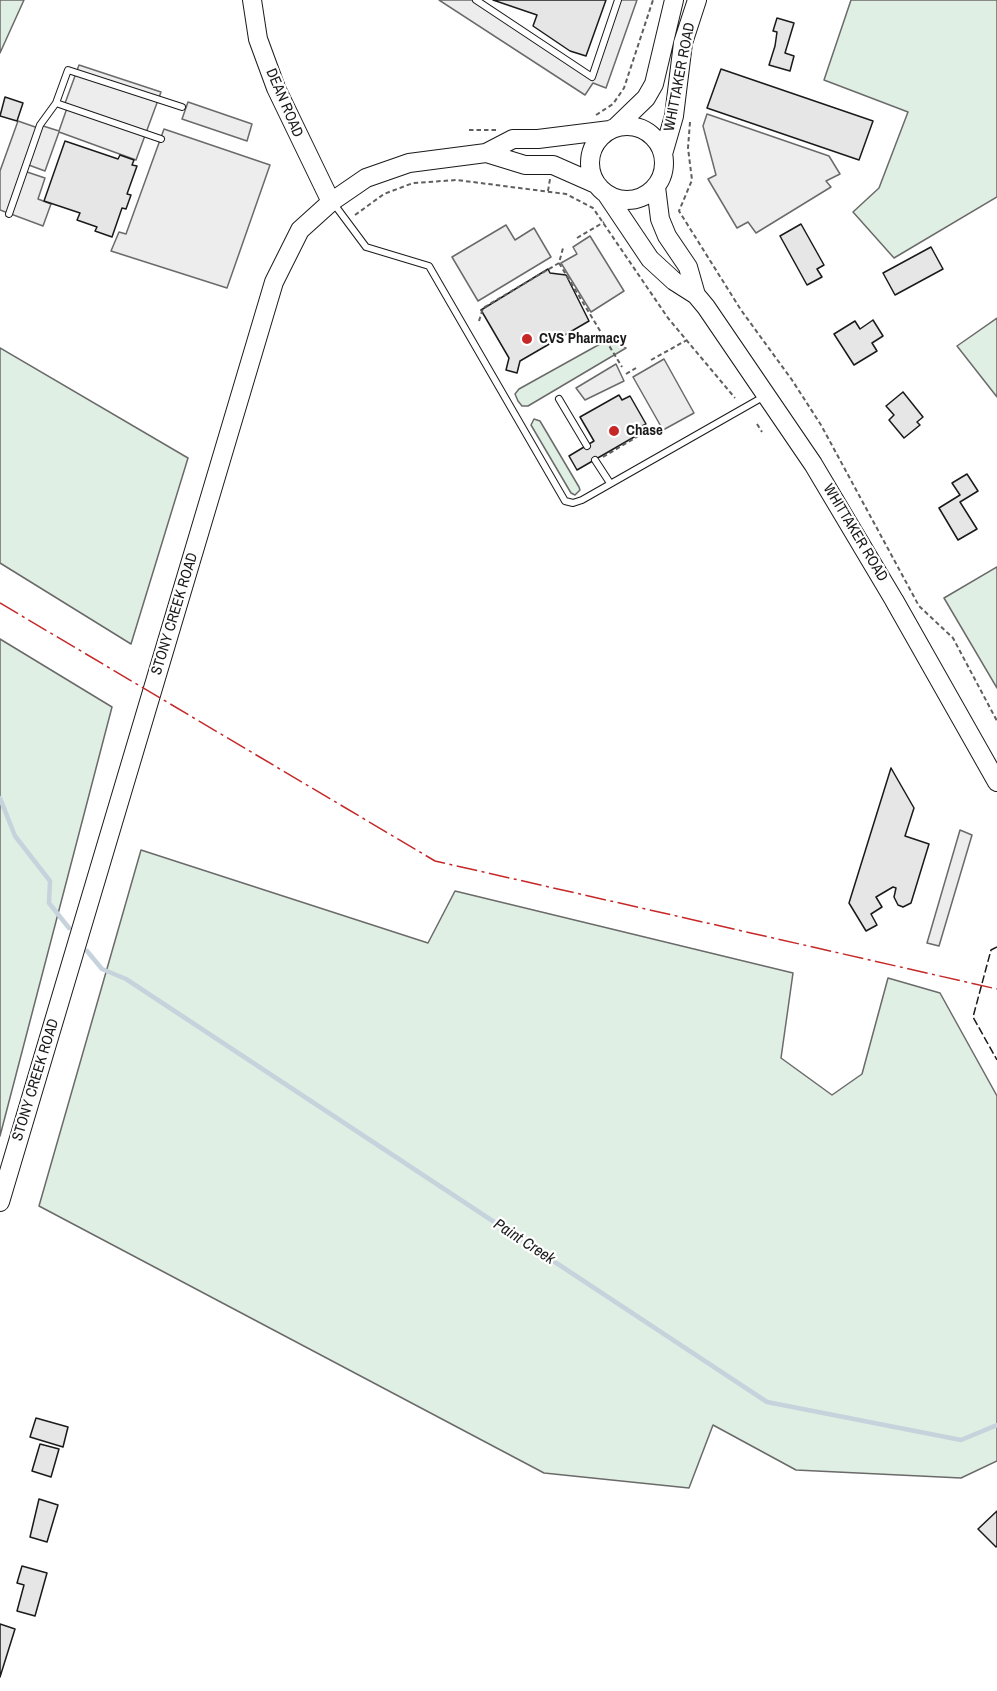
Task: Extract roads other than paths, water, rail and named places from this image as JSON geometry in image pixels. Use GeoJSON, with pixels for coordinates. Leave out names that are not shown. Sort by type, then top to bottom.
{"type":"FeatureCollection","features":[{"type":"Feature","properties":{"kind":"main road","name":"DEAN ROAD"},"geometry":{"type":"LineString","coordinates":[[252,0],[258,39],[276,88],[331,201]]}},
{"type":"Feature","properties":{"kind":"main road","name":"WHITTAKER ROAD"},"geometry":{"type":"LineString","coordinates":[[613,129],[646,98],[654,84],[674,0]]}},
{"type":"Feature","properties":{"kind":"main road","name":"WHITTAKER ROAD"},"geometry":{"type":"LineString","coordinates":[[663,154],[674,116],[683,43],[697,0]]}},
{"type":"Feature","properties":{"kind":"main road"},"geometry":{"type":"LineString","coordinates":[[637,128],[654,136],[663,154],[664,170],[656,187],[638,199],[624,200],[601,189],[590,169],[591,152],[599,137],[613,129],[637,128]]}},
{"type":"Feature","properties":{"kind":"main road","name":"STONY CREEK ROAD"},"geometry":{"type":"LineString","coordinates":[[0,1202],[274,282],[300,230],[331,201],[366,178],[409,163],[486,153],[513,139],[538,140],[613,129]]}},
{"type":"Feature","properties":{"kind":"main road","name":"STONY CREEK ROAD"},"geometry":{"type":"LineString","coordinates":[[486,153],[525,165],[554,165],[601,189]]}},
{"type":"Feature","properties":{"kind":"main road","name":"WHITTAKER ROAD"},"geometry":{"type":"LineString","coordinates":[[656,187],[660,219],[667,236],[688,267],[696,295],[767,395],[825,483],[997,782]]}},
{"type":"Feature","properties":{"kind":"main road","name":"WHITTAKER ROAD"},"geometry":{"type":"LineString","coordinates":[[601,189],[650,259],[674,281],[696,295]]}},
{"type":"Feature","properties":{"kind":"lane"},"geometry":{"type":"LineString","coordinates":[[476,0],[592,77],[618,0]]}},
{"type":"Feature","properties":{"kind":"lane"},"geometry":{"type":"LineString","coordinates":[[9,214],[40,124],[56,103],[68,70],[182,107]]}},
{"type":"Feature","properties":{"kind":"lane"},"geometry":{"type":"LineString","coordinates":[[56,103],[160,139]]}},
{"type":"Feature","properties":{"kind":"lane"},"geometry":{"type":"LineString","coordinates":[[331,201],[366,246],[429,266],[566,501],[573,503],[767,395]]}},
{"type":"Feature","properties":{"kind":"lane"},"geometry":{"type":"LineString","coordinates":[[559,399],[587,446]]}},
{"type":"Feature","properties":{"kind":"lane"},"geometry":{"type":"LineString","coordinates":[[596,460],[610,483]]}},
{"type":"Feature","properties":{"kind":"waterway","name":"Paint Creek"},"geometry":{"type":"LineString","coordinates":[[0,798],[15,836],[50,881],[49,903],[69,928]]}},
{"type":"Feature","properties":{"kind":"waterway","name":"Paint Creek"},"geometry":{"type":"LineString","coordinates":[[87,951],[102,969],[126,979],[767,1402],[961,1440],[997,1425]]}},
{"type":"Feature","properties":{"kind":"place","name":"CVS Pharmacy"},"geometry":{"type":"Point","coordinates":[527,339]}},
{"type":"Feature","properties":{"kind":"place","name":"Chase"},"geometry":{"type":"Point","coordinates":[614,431]}}]}
